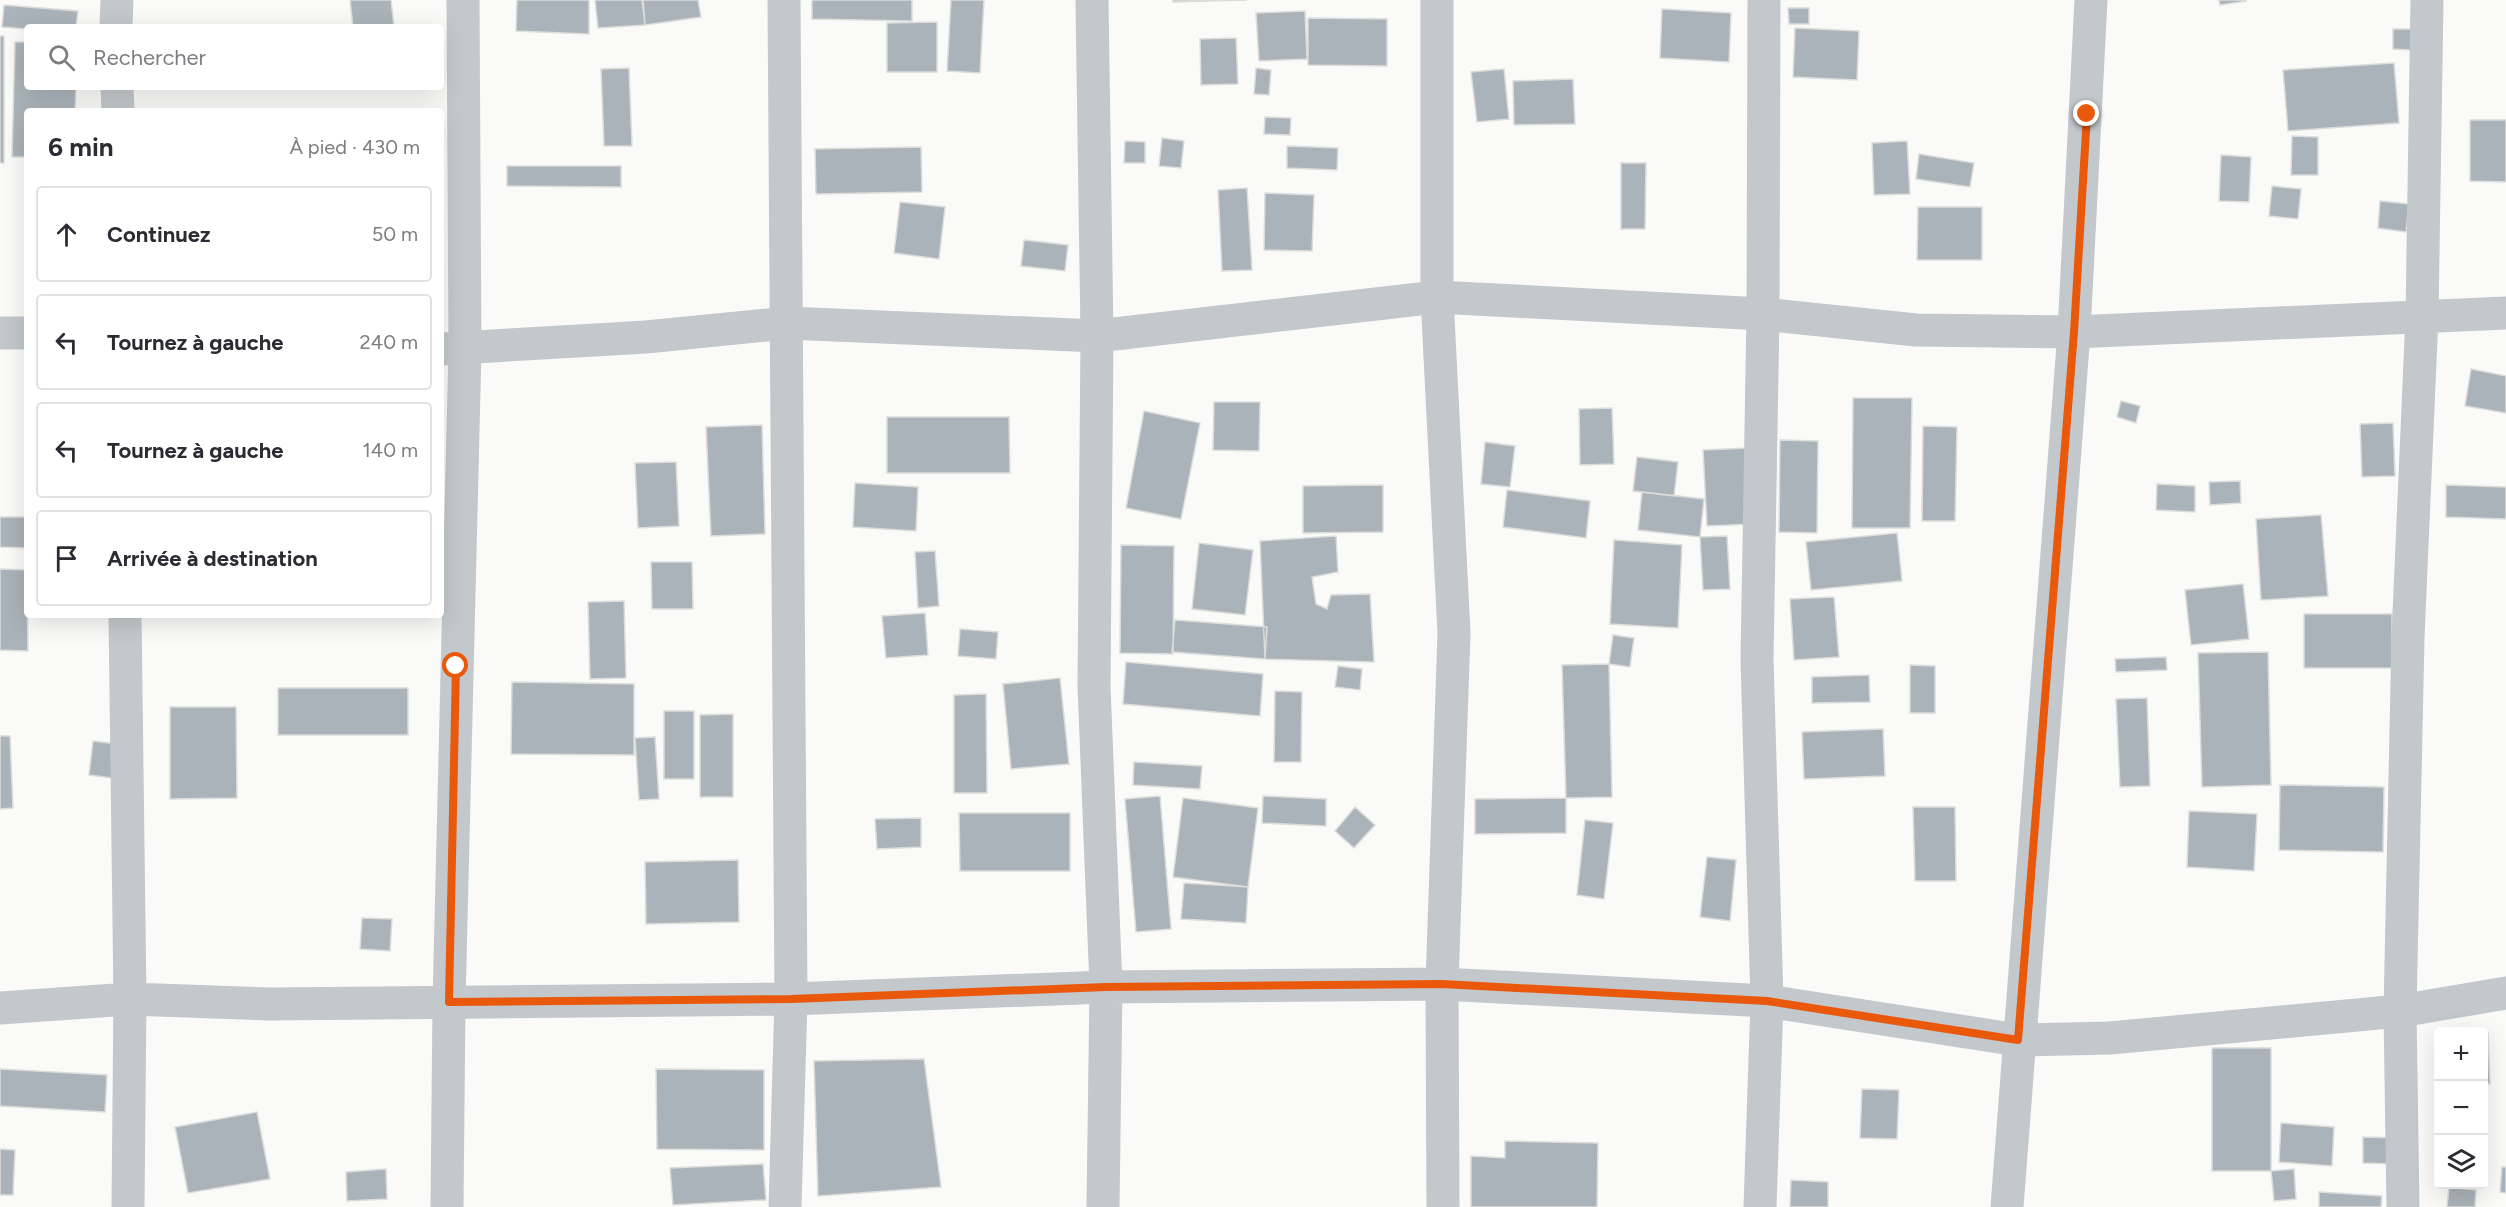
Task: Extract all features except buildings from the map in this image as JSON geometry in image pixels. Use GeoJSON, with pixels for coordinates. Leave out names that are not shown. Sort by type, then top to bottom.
{"type":"FeatureCollection","features":[{"type":"Feature","properties":{"kind":"street"},"geometry":{"type":"LineString","coordinates":[[116,24],[117,0]]}},
{"type":"Feature","properties":{"kind":"street"},"geometry":{"type":"LineString","coordinates":[[447,1207],[453,349],[463,0]]}},
{"type":"Feature","properties":{"kind":"street"},"geometry":{"type":"LineString","coordinates":[[783,0],[791,999],[785,1207]]}},
{"type":"Feature","properties":{"kind":"street"},"geometry":{"type":"LineString","coordinates":[[1092,0],[1097,336],[1094,686],[1106,987],[1103,1207]]}},
{"type":"Feature","properties":{"kind":"street"},"geometry":{"type":"LineString","coordinates":[[1437,0],[1437,297],[1454,633],[1442,984],[1443,1207]]}},
{"type":"Feature","properties":{"kind":"street"},"geometry":{"type":"LineString","coordinates":[[1760,1207],[1767,1001],[1757,659],[1763,314],[1764,0]]}},
{"type":"Feature","properties":{"kind":"street"},"geometry":{"type":"LineString","coordinates":[[2007,1207],[2074,332],[2091,0]]}},
{"type":"Feature","properties":{"kind":"street"},"geometry":{"type":"LineString","coordinates":[[2403,1207],[2400,1011],[2408,637],[2422,316],[2427,0]]}},
{"type":"Feature","properties":{"kind":"street"},"geometry":{"type":"LineString","coordinates":[[117,90],[118,108]]}},
{"type":"Feature","properties":{"kind":"street"},"geometry":{"type":"LineString","coordinates":[[453,349],[646,337],[787,323],[1097,336],[1437,297],[1763,314],[1916,330],[2074,332],[2506,313]]}},
{"type":"Feature","properties":{"kind":"street"},"geometry":{"type":"LineString","coordinates":[[0,333],[24,333]]}},
{"type":"Feature","properties":{"kind":"street"},"geometry":{"type":"LineString","coordinates":[[124,618],[130,999],[128,1207]]}},
{"type":"Feature","properties":{"kind":"street"},"geometry":{"type":"LineString","coordinates":[[0,1008],[130,999],[270,1004],[791,999],[1106,987],[1442,984],[1767,1001],[2018,1040],[2110,1038],[2400,1011],[2506,993]]}},
{"type":"Feature","properties":{"kind":"route"},"geometry":{"type":"LineString","coordinates":[[456,666],[449,1002],[791,999],[1106,987],[1442,984],[1767,1001],[2018,1040],[2074,332],[2087,114]]}}]}
